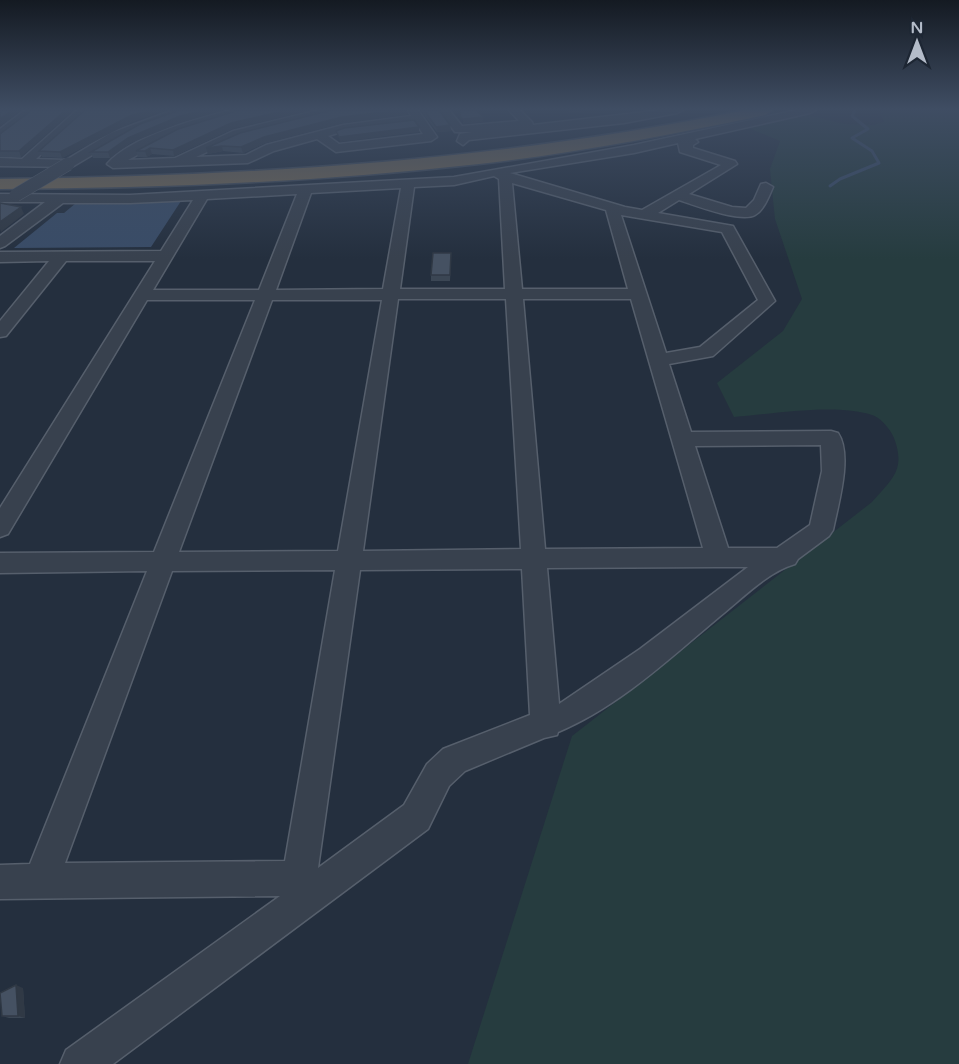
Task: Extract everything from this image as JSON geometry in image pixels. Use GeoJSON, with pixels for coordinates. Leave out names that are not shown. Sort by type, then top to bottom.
{"type":"FeatureCollection","features":[{"type":"Feature","properties":{"kind":"highway"},"geometry":{"type":"LineString","coordinates":[[0,175],[141,175],[392,160]]}},
{"type":"Feature","properties":{"kind":"highway"},"geometry":{"type":"LineString","coordinates":[[0,184],[210,180],[419,165],[460,160]]}},
{"type":"Feature","properties":{"kind":"street"},"geometry":{"type":"LineString","coordinates":[[25,163],[29,160]]}},
{"type":"Feature","properties":{"kind":"street"},"geometry":{"type":"LineString","coordinates":[[7,199],[75,160]]}},
{"type":"Feature","properties":{"kind":"street"},"geometry":{"type":"LineString","coordinates":[[120,160],[113,164],[236,160]]}},
{"type":"Feature","properties":{"kind":"street"},"geometry":{"type":"LineString","coordinates":[[175,163],[182,160]]}},
{"type":"Feature","properties":{"kind":"street"},"geometry":{"type":"LineString","coordinates":[[7,199],[202,196],[408,185],[498,175],[578,160]]}},
{"type":"Feature","properties":{"kind":"street"},"geometry":{"type":"LineString","coordinates":[[644,215],[731,164],[717,160]]}},
{"type":"Feature","properties":{"kind":"street"},"geometry":{"type":"LineString","coordinates":[[0,162],[68,164]]}},
{"type":"Feature","properties":{"kind":"street"},"geometry":{"type":"LineString","coordinates":[[498,175],[612,208],[728,229],[767,301],[706,352],[658,360]]}},
{"type":"Feature","properties":{"kind":"street"},"geometry":{"type":"LineString","coordinates":[[498,175],[514,295],[546,725]]}},
{"type":"Feature","properties":{"kind":"street"},"geometry":{"type":"LineString","coordinates":[[303,887],[349,561],[408,185]]}},
{"type":"Feature","properties":{"kind":"street"},"geometry":{"type":"LineString","coordinates":[[676,195],[731,211],[750,212],[760,201],[766,187]]}},
{"type":"Feature","properties":{"kind":"street"},"geometry":{"type":"LineString","coordinates":[[41,881],[165,562],[305,191]]}},
{"type":"Feature","properties":{"kind":"street"},"geometry":{"type":"LineString","coordinates":[[0,528],[202,196]]}},
{"type":"Feature","properties":{"kind":"street"},"geometry":{"type":"LineString","coordinates":[[0,243],[60,198]]}},
{"type":"Feature","properties":{"kind":"street"},"geometry":{"type":"LineString","coordinates":[[612,208],[719,559]]}},
{"type":"Feature","properties":{"kind":"street"},"geometry":{"type":"LineString","coordinates":[[0,257],[165,256]]}},
{"type":"Feature","properties":{"kind":"street"},"geometry":{"type":"LineString","coordinates":[[0,332],[61,257]]}},
{"type":"Feature","properties":{"kind":"street"},"geometry":{"type":"LineString","coordinates":[[140,295],[638,294]]}},
{"type":"Feature","properties":{"kind":"street"},"geometry":{"type":"LineString","coordinates":[[80,1064],[303,887],[416,817],[438,775],[454,760],[546,725],[576,711],[650,658],[739,586],[786,557],[821,530],[833,471],[831,438],[683,439]]}},
{"type":"Feature","properties":{"kind":"street"},"geometry":{"type":"LineString","coordinates":[[0,563],[786,557]]}},
{"type":"Feature","properties":{"kind":"street"},"geometry":{"type":"LineString","coordinates":[[0,882],[303,887]]}},
{"type":"Feature","properties":{"kind":"green space"},"geometry":{"type":"Polygon","coordinates":[[[773,160],[959,160],[959,1064],[468,1064],[572,736],[872,502],[886,487],[898,466],[894,438],[885,424],[875,416],[840,410],[823,410],[734,417],[717,383],[783,331],[802,299],[775,219],[770,169],[773,160]]]}},
{"type":"Feature","properties":{"kind":"water"},"geometry":{"type":"Polygon","coordinates":[[[181,201],[151,247],[14,248],[57,213],[64,213],[76,203],[181,201]]]}},
{"type":"Feature","properties":{"kind":"building"},"geometry":{"type":"Polygon","coordinates":[[[0,203],[21,207],[0,222],[0,203]]]}},
{"type":"Feature","properties":{"kind":"building"},"geometry":{"type":"Polygon","coordinates":[[[433,253],[451,253],[450,275],[431,275],[433,253]]]}},
{"type":"Feature","properties":{"kind":"building"},"geometry":{"type":"Polygon","coordinates":[[[16,985],[18,1016],[2,1016],[0,993],[16,985]]]}},
{"type":"Feature","properties":{"kind":"waterway"},"geometry":{"type":"LineString","coordinates":[[830,186],[840,179],[879,163],[877,160]]}}]}
